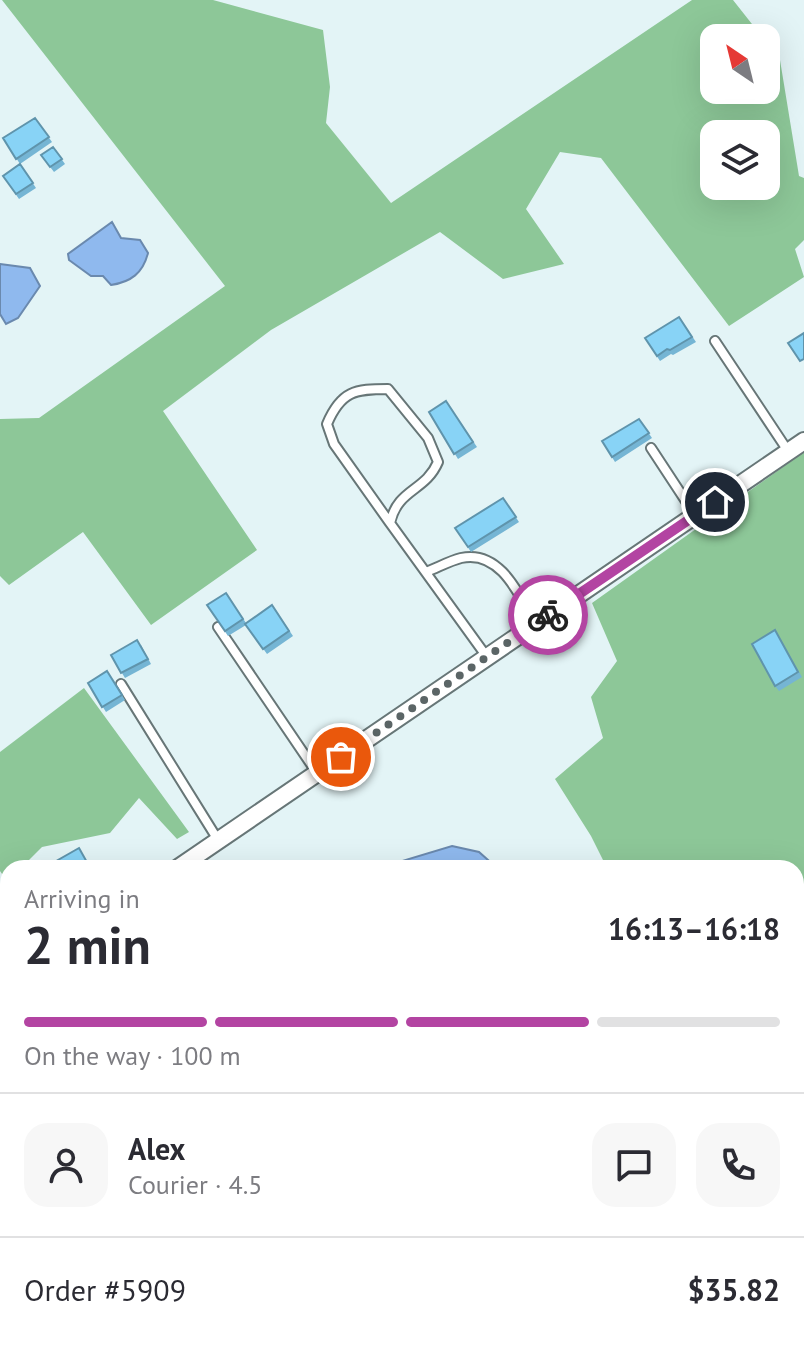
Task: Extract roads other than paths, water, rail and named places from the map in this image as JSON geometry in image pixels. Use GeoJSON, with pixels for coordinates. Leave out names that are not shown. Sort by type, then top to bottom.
{"type":"FeatureCollection","features":[{"type":"Feature","properties":{"kind":"street"},"geometry":{"type":"LineString","coordinates":[[189,860],[804,441]]}},
{"type":"Feature","properties":{"kind":"lane"},"geometry":{"type":"LineString","coordinates":[[715,341],[788,452]]}},
{"type":"Feature","properties":{"kind":"lane"},"geometry":{"type":"LineString","coordinates":[[390,523],[393,508],[400,499],[432,476],[438,462],[428,438],[388,389],[360,389],[333,408],[327,424],[334,444],[390,523],[487,657]]}},
{"type":"Feature","properties":{"kind":"lane"},"geometry":{"type":"LineString","coordinates":[[651,448],[695,515]]}},
{"type":"Feature","properties":{"kind":"lane"},"geometry":{"type":"LineString","coordinates":[[426,572],[464,557],[486,560],[500,568],[510,580],[536,624]]}},
{"type":"Feature","properties":{"kind":"lane"},"geometry":{"type":"LineString","coordinates":[[218,627],[317,773]]}},
{"type":"Feature","properties":{"kind":"lane"},"geometry":{"type":"LineString","coordinates":[[121,684],[218,840]]}},
{"type":"Feature","properties":{"kind":"water"},"geometry":{"type":"Polygon","coordinates":[[[112,222],[121,238],[140,240],[148,253],[135,275],[125,282],[111,285],[103,276],[91,276],[69,260],[68,254],[112,222]]]}},
{"type":"Feature","properties":{"kind":"water"},"geometry":{"type":"Polygon","coordinates":[[[0,264],[30,268],[40,286],[18,318],[6,324],[0,314],[0,264]]]}},
{"type":"Feature","properties":{"kind":"water"},"geometry":{"type":"Polygon","coordinates":[[[452,846],[479,852],[488,860],[405,860],[452,846]]]}}]}
